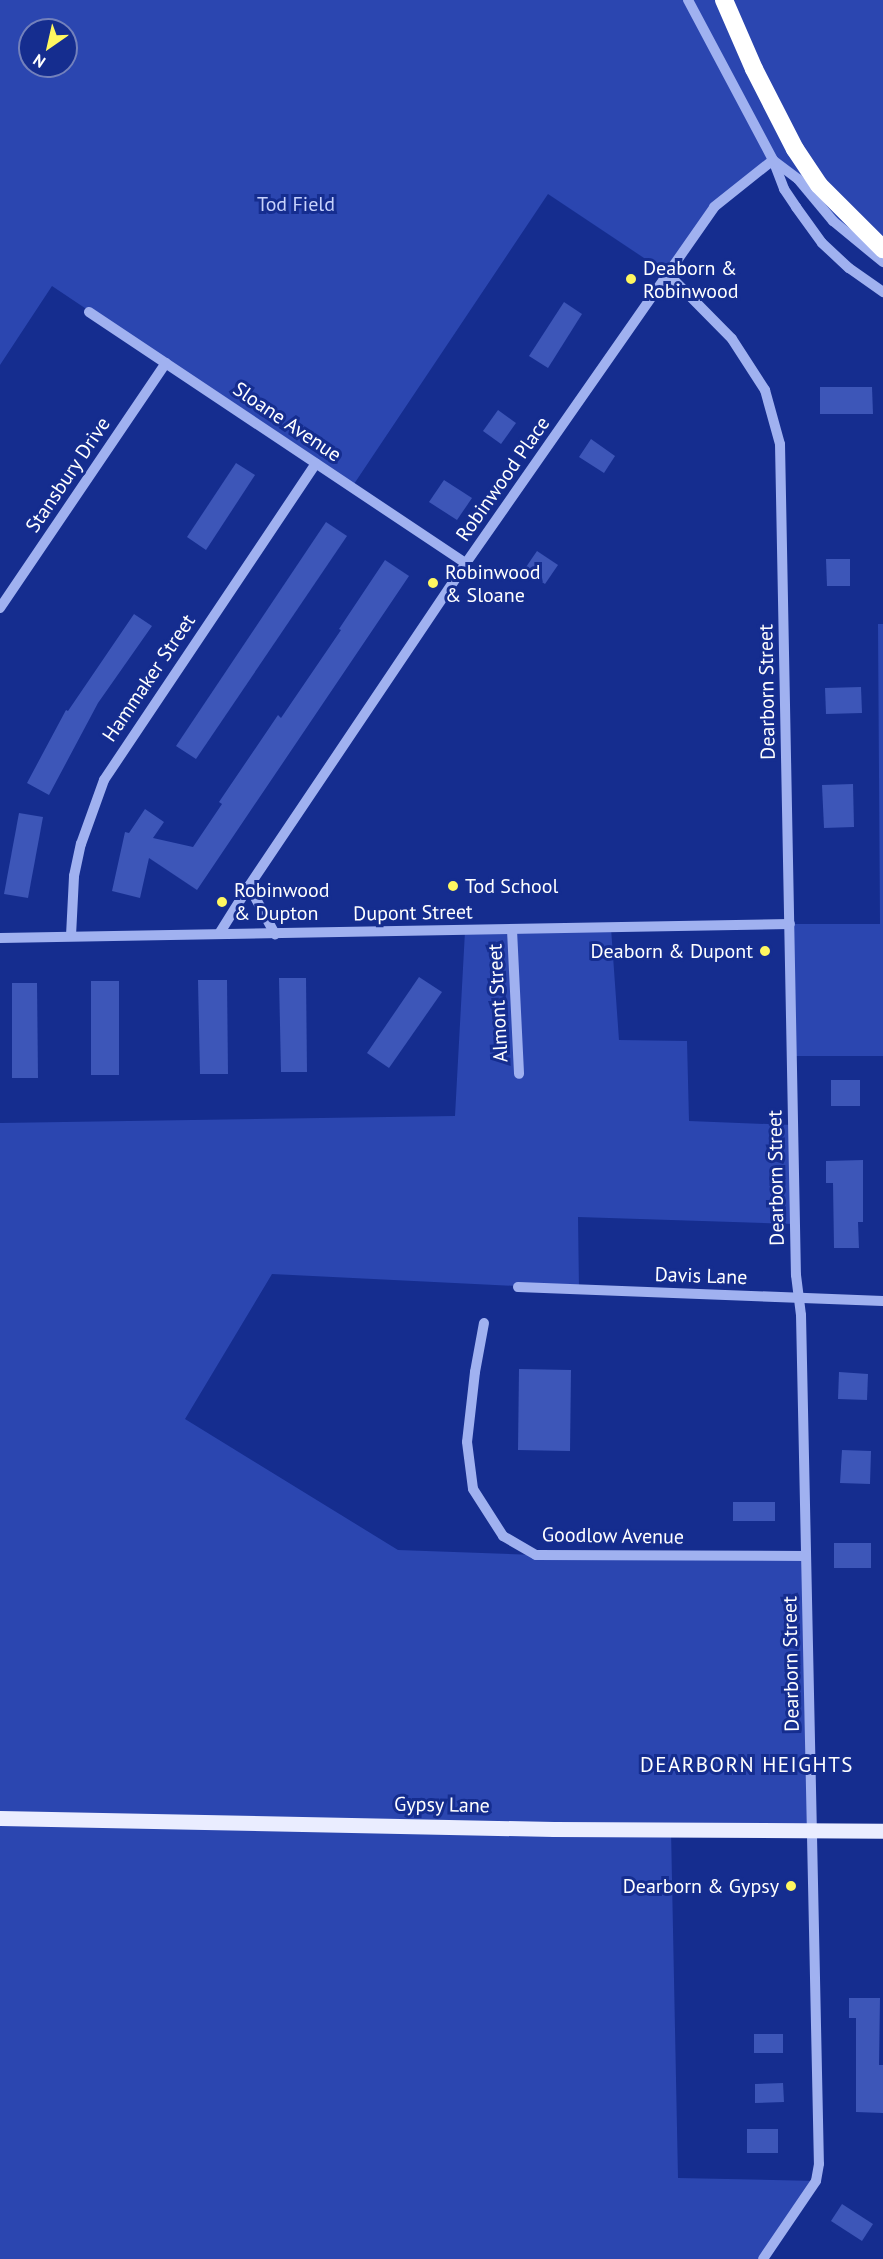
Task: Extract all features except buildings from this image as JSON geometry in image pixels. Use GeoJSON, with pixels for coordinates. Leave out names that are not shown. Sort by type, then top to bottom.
{"type":"FeatureCollection","features":[{"type":"Feature","properties":{"kind":"highway"},"geometry":{"type":"LineString","coordinates":[[724,0],[754,69],[795,149],[819,184],[883,249]]}},
{"type":"Feature","properties":{"kind":"main road","name":"Gypsy Lane"},"geometry":{"type":"LineString","coordinates":[[0,1818],[883,1832]]}},
{"type":"Feature","properties":{"kind":"street"},"geometry":{"type":"LineString","coordinates":[[688,0],[773,160],[784,189],[822,243],[849,268],[883,292]]}},
{"type":"Feature","properties":{"kind":"street"},"geometry":{"type":"LineString","coordinates":[[773,160],[798,179],[833,221],[883,262]]}},
{"type":"Feature","properties":{"kind":"street"},"geometry":{"type":"LineString","coordinates":[[668,274],[714,207],[773,160]]}},
{"type":"Feature","properties":{"kind":"street","name":"Robinwood Place"},"geometry":{"type":"LineString","coordinates":[[219,934],[466,562],[668,274]]}},
{"type":"Feature","properties":{"kind":"street","name":"Dearborn Street"},"geometry":{"type":"LineString","coordinates":[[668,274],[732,339],[765,390],[780,444],[796,1275],[799,1298],[806,1556],[818,2174],[763,2259]]}},
{"type":"Feature","properties":{"kind":"street","name":"Sloane Avenue"},"geometry":{"type":"LineString","coordinates":[[89,312],[466,562]]}},
{"type":"Feature","properties":{"kind":"street","name":"Stansbury Drive"},"geometry":{"type":"LineString","coordinates":[[0,608],[166,363]]}},
{"type":"Feature","properties":{"kind":"street","name":"Hammaker Street"},"geometry":{"type":"LineString","coordinates":[[71,936],[74,876],[81,844],[104,780],[316,463]]}},
{"type":"Feature","properties":{"kind":"street"},"geometry":{"type":"LineString","coordinates":[[249,886],[275,934]]}},
{"type":"Feature","properties":{"kind":"street","name":"Dupont Street"},"geometry":{"type":"LineString","coordinates":[[0,938],[790,924]]}},
{"type":"Feature","properties":{"kind":"street","name":"Almont Street"},"geometry":{"type":"LineString","coordinates":[[512,930],[519,1074]]}},
{"type":"Feature","properties":{"kind":"street","name":"Davis Lane"},"geometry":{"type":"LineString","coordinates":[[518,1287],[883,1301]]}},
{"type":"Feature","properties":{"kind":"street","name":"Goodlow Avenue"},"geometry":{"type":"LineString","coordinates":[[484,1323],[475,1372],[467,1442],[473,1489],[502,1536],[536,1555],[806,1556]]}},
{"type":"Feature","properties":{"kind":"green space","name":"Tod Field"},"geometry":{"type":"Polygon","coordinates":[[[0,0],[883,0],[883,262],[774,160],[714,207],[668,274],[548,194],[352,487],[52,286],[0,365],[0,0]]]}},
{"type":"Feature","properties":{"kind":"green space"},"geometry":{"type":"Polygon","coordinates":[[[878,624],[883,624],[883,1056],[792,1056],[790,924],[880,924],[878,624]]]}},
{"type":"Feature","properties":{"kind":"green space"},"geometry":{"type":"Polygon","coordinates":[[[611,928],[619,1040],[687,1041],[689,1121],[793,1125],[795,1224],[578,1217],[579,1289],[272,1274],[185,1419],[398,1550],[536,1555],[806,1556],[811,1831],[671,1830],[678,2178],[816,2181],[763,2259],[0,2259],[0,1123],[455,1116],[465,931],[611,928]]]}},
{"type":"Feature","properties":{"kind":"place","name":"Deaborn & Robinwood"},"geometry":{"type":"Point","coordinates":[631,279]}},
{"type":"Feature","properties":{"kind":"place","name":"Robinwood & Sloane"},"geometry":{"type":"Point","coordinates":[433,583]}},
{"type":"Feature","properties":{"kind":"place","name":"Tod School"},"geometry":{"type":"Point","coordinates":[453,886]}},
{"type":"Feature","properties":{"kind":"place","name":"Robinwood & Dupton"},"geometry":{"type":"Point","coordinates":[222,902]}},
{"type":"Feature","properties":{"kind":"place","name":"Deaborn & Dupont"},"geometry":{"type":"Point","coordinates":[765,951]}},
{"type":"Feature","properties":{"kind":"place","name":"Dearborn & Gypsy"},"geometry":{"type":"Point","coordinates":[791,1886]}},
{"type":"Feature","properties":{"kind":"district","name":"DEARBORN HEIGHTS"},"geometry":{"type":"Point","coordinates":[747,1765]}}]}
